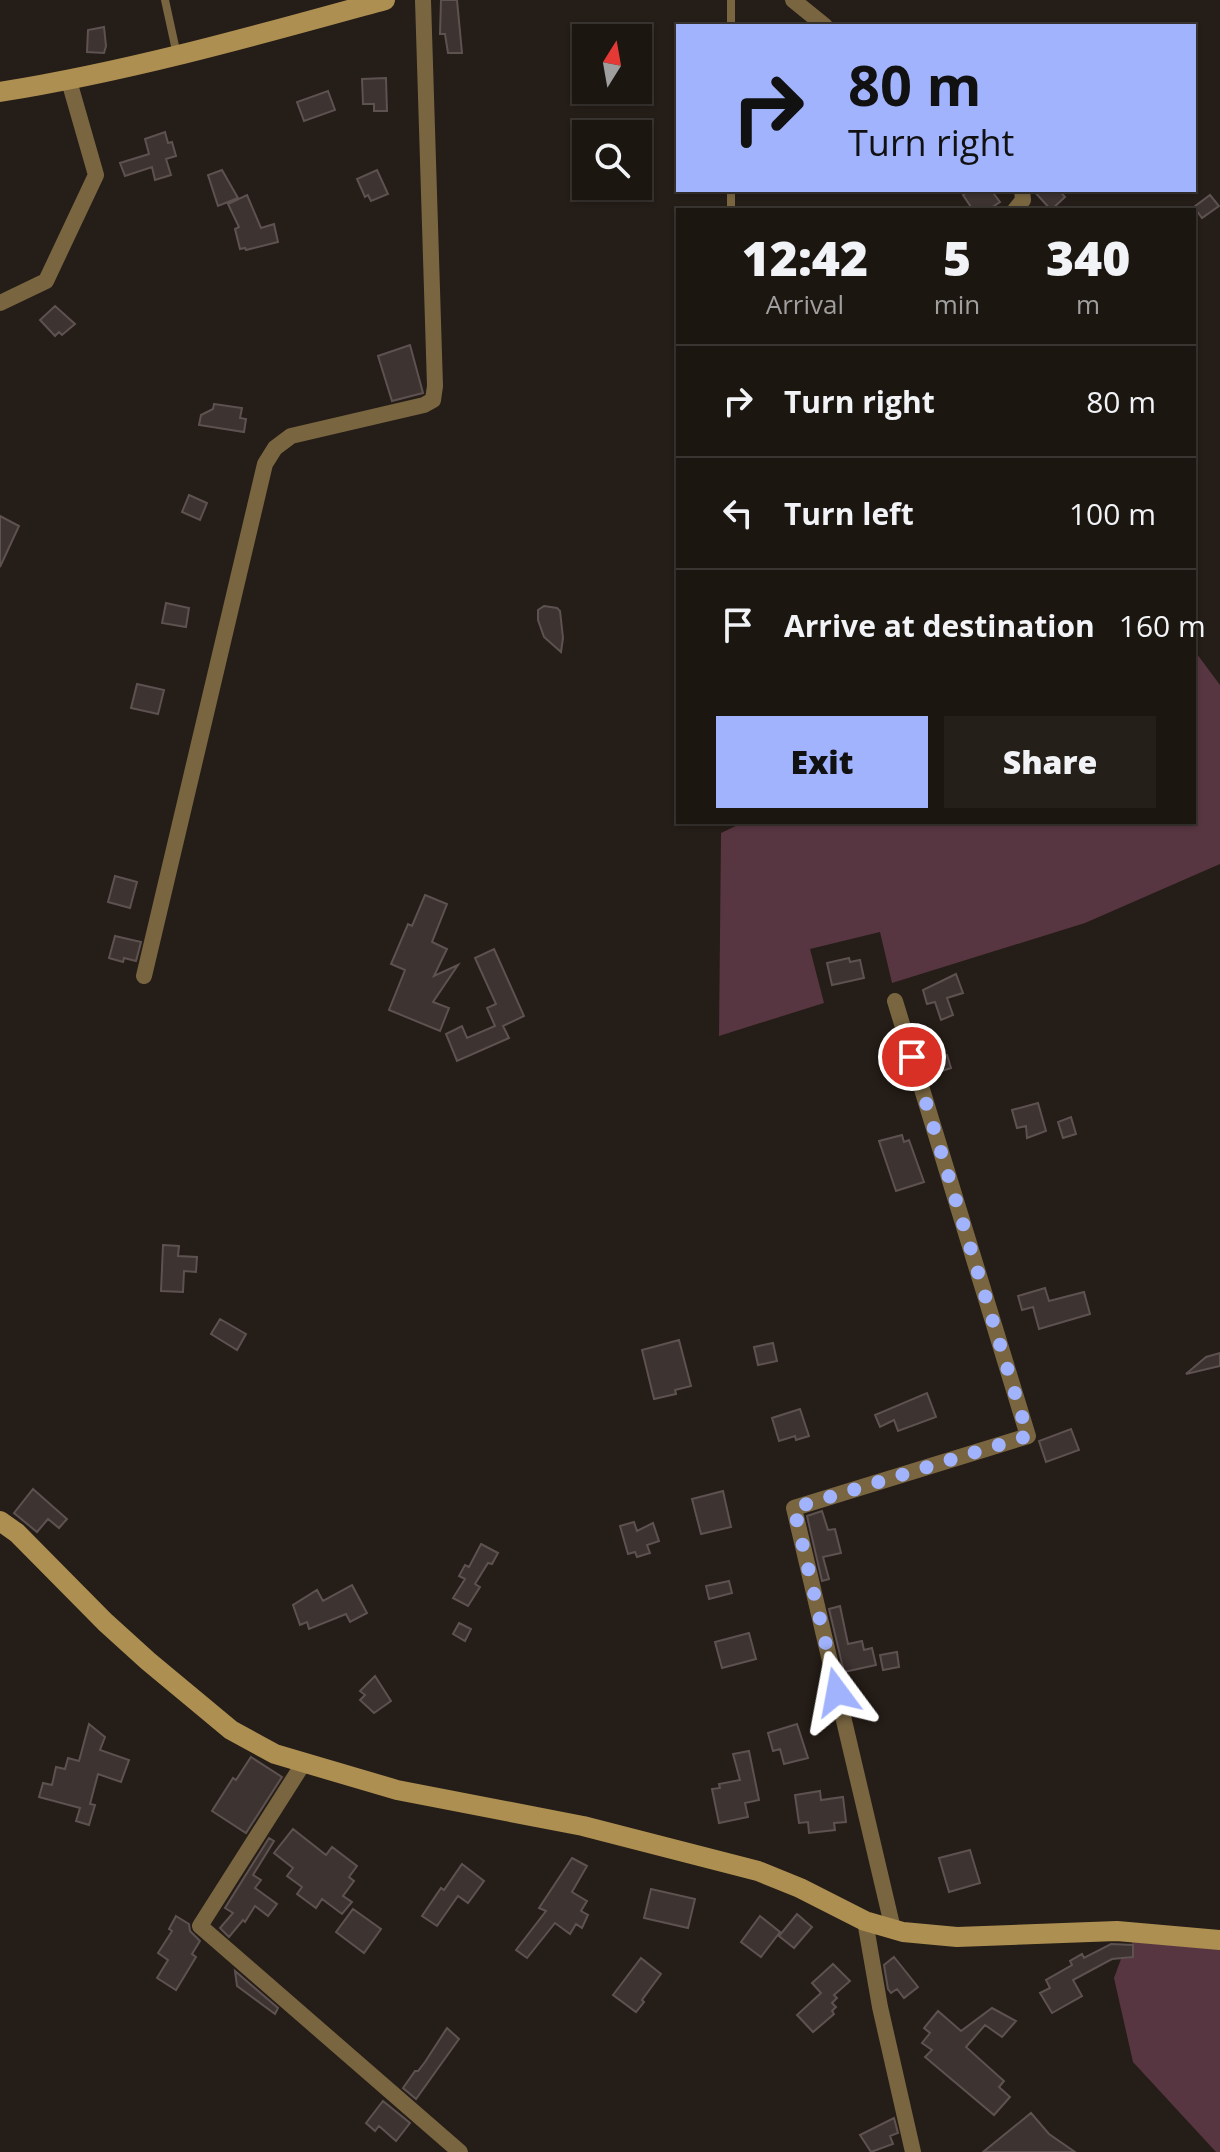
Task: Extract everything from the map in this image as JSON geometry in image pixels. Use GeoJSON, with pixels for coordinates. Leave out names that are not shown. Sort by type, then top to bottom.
{"type":"FeatureCollection","features":[{"type":"Feature","properties":{"kind":"main road"},"geometry":{"type":"LineString","coordinates":[[0,92],[69,81],[177,56],[385,0]]}},
{"type":"Feature","properties":{"kind":"main road"},"geometry":{"type":"LineString","coordinates":[[0,1521],[17,1533],[137,1651],[231,1730],[275,1754],[303,1764],[397,1790],[583,1826],[758,1871],[865,1921],[893,1929],[957,1937],[1117,1931],[1220,1940]]}},
{"type":"Feature","properties":{"kind":"street"},"geometry":{"type":"LineString","coordinates":[[144,976],[265,464],[275,448],[291,436],[424,405],[433,400],[423,0]]}},
{"type":"Feature","properties":{"kind":"street"},"geometry":{"type":"LineString","coordinates":[[793,0],[823,24]]}},
{"type":"Feature","properties":{"kind":"street"},"geometry":{"type":"LineString","coordinates":[[0,303],[46,281],[96,175],[69,81]]}},
{"type":"Feature","properties":{"kind":"street"},"geometry":{"type":"LineString","coordinates":[[893,1929],[794,1508],[1028,1436],[895,1001]]}},
{"type":"Feature","properties":{"kind":"street"},"geometry":{"type":"LineString","coordinates":[[303,1764],[200,1926],[460,2152]]}},
{"type":"Feature","properties":{"kind":"street"},"geometry":{"type":"LineString","coordinates":[[865,1921],[880,2007],[913,2152]]}},
{"type":"Feature","properties":{"kind":"lane"},"geometry":{"type":"LineString","coordinates":[[165,0],[177,56]]}},
{"type":"Feature","properties":{"kind":"lane"},"geometry":{"type":"LineString","coordinates":[[731,0],[731,24]]}},
{"type":"Feature","properties":{"kind":"shaded area"},"geometry":{"type":"Polygon","coordinates":[[[1196,653],[1220,685],[1220,864],[1085,923],[892,983],[880,932],[810,949],[824,1003],[719,1036],[721,833],[740,824],[1196,824],[1196,653]]]}},
{"type":"Feature","properties":{"kind":"shaded area"},"geometry":{"type":"Polygon","coordinates":[[[1132,1942],[1220,1949],[1220,2152],[1216,2152],[1133,2062],[1114,1978],[1121,1959],[1133,1957],[1132,1942]]]}},
{"type":"Feature","properties":{"kind":"building"},"geometry":{"type":"Polygon","coordinates":[[[441,0],[457,0],[462,53],[448,53],[445,34],[440,34],[441,0]]]}},
{"type":"Feature","properties":{"kind":"building"},"geometry":{"type":"Polygon","coordinates":[[[104,27],[104,53],[87,52],[88,30],[104,27]]]}},
{"type":"Feature","properties":{"kind":"building"},"geometry":{"type":"Polygon","coordinates":[[[386,78],[387,111],[374,111],[374,104],[363,104],[362,79],[386,78]]]}},
{"type":"Feature","properties":{"kind":"building"},"geometry":{"type":"Polygon","coordinates":[[[328,91],[335,110],[304,121],[297,102],[328,91]]]}},
{"type":"Feature","properties":{"kind":"building"},"geometry":{"type":"Polygon","coordinates":[[[165,132],[176,156],[166,159],[171,175],[155,180],[152,167],[125,176],[120,163],[149,154],[145,139],[165,132]]]}},
{"type":"Feature","properties":{"kind":"building"},"geometry":{"type":"Polygon","coordinates":[[[222,170],[238,198],[218,206],[208,175],[222,170]]]}},
{"type":"Feature","properties":{"kind":"building"},"geometry":{"type":"Polygon","coordinates":[[[377,170],[388,194],[371,201],[368,195],[365,197],[357,179],[377,170]]]}},
{"type":"Feature","properties":{"kind":"building"},"geometry":{"type":"Polygon","coordinates":[[[967,192],[992,192],[1000,202],[991,208],[972,208],[963,195],[967,192]]]}},
{"type":"Feature","properties":{"kind":"building"},"geometry":{"type":"Polygon","coordinates":[[[1035,192],[1061,192],[1065,197],[1049,208],[1035,192]]]}},
{"type":"Feature","properties":{"kind":"building"},"geometry":{"type":"Polygon","coordinates":[[[247,195],[261,228],[274,224],[278,242],[240,249],[235,229],[239,227],[228,204],[247,195]]]}},
{"type":"Feature","properties":{"kind":"building"},"geometry":{"type":"Polygon","coordinates":[[[1210,195],[1219,206],[1202,218],[1194,207],[1210,195]]]}},
{"type":"Feature","properties":{"kind":"building"},"geometry":{"type":"Polygon","coordinates":[[[55,306],[75,324],[62,335],[59,332],[55,336],[40,320],[55,306]]]}},
{"type":"Feature","properties":{"kind":"building"},"geometry":{"type":"Polygon","coordinates":[[[410,345],[423,393],[392,401],[378,356],[410,345]]]}},
{"type":"Feature","properties":{"kind":"building"},"geometry":{"type":"Polygon","coordinates":[[[214,404],[242,408],[240,418],[246,419],[244,432],[199,425],[201,415],[213,409],[214,404]]]}},
{"type":"Feature","properties":{"kind":"building"},"geometry":{"type":"Polygon","coordinates":[[[189,495],[207,503],[200,520],[182,512],[189,495]]]}},
{"type":"Feature","properties":{"kind":"building"},"geometry":{"type":"Polygon","coordinates":[[[0,516],[19,526],[0,567],[0,516]]]}},
{"type":"Feature","properties":{"kind":"building"},"geometry":{"type":"Polygon","coordinates":[[[166,603],[189,608],[186,627],[162,623],[166,603]]]}},
{"type":"Feature","properties":{"kind":"building"},"geometry":{"type":"Polygon","coordinates":[[[544,606],[560,611],[561,652],[544,637],[538,610],[544,606]]]}},
{"type":"Feature","properties":{"kind":"building"},"geometry":{"type":"Polygon","coordinates":[[[137,684],[164,690],[158,714],[131,708],[137,684]]]}},
{"type":"Feature","properties":{"kind":"building"},"geometry":{"type":"Polygon","coordinates":[[[115,876],[137,882],[130,908],[108,902],[115,876]]]}},
{"type":"Feature","properties":{"kind":"building"},"geometry":{"type":"Polygon","coordinates":[[[425,895],[447,904],[432,942],[447,949],[434,976],[458,965],[433,1002],[449,1008],[440,1031],[389,1010],[405,970],[391,964],[408,924],[412,926],[425,895]]]}},
{"type":"Feature","properties":{"kind":"building"},"geometry":{"type":"Polygon","coordinates":[[[115,936],[141,942],[136,961],[124,958],[123,962],[109,958],[115,936]]]}},
{"type":"Feature","properties":{"kind":"building"},"geometry":{"type":"Polygon","coordinates":[[[494,949],[524,1016],[503,1026],[509,1038],[457,1061],[446,1034],[462,1026],[467,1038],[495,1026],[487,1008],[496,1004],[475,958],[494,949]]]}},
{"type":"Feature","properties":{"kind":"building"},"geometry":{"type":"Polygon","coordinates":[[[849,958],[850,962],[860,960],[864,978],[832,985],[827,963],[849,958]]]}},
{"type":"Feature","properties":{"kind":"building"},"geometry":{"type":"Polygon","coordinates":[[[956,974],[963,993],[947,998],[953,1015],[941,1020],[935,1002],[927,1004],[923,990],[956,974]]]}},
{"type":"Feature","properties":{"kind":"building"},"geometry":{"type":"Polygon","coordinates":[[[947,1055],[951,1068],[929,1075],[925,1062],[947,1055]]]}},
{"type":"Feature","properties":{"kind":"building"},"geometry":{"type":"Polygon","coordinates":[[[1038,1103],[1046,1131],[1027,1138],[1026,1126],[1017,1128],[1012,1110],[1038,1103]]]}},
{"type":"Feature","properties":{"kind":"building"},"geometry":{"type":"Polygon","coordinates":[[[1071,1117],[1076,1134],[1063,1138],[1058,1122],[1071,1117]]]}},
{"type":"Feature","properties":{"kind":"building"},"geometry":{"type":"Polygon","coordinates":[[[902,1135],[904,1142],[909,1140],[924,1182],[896,1191],[879,1141],[902,1135]]]}},
{"type":"Feature","properties":{"kind":"building"},"geometry":{"type":"Polygon","coordinates":[[[163,1245],[179,1246],[178,1256],[197,1257],[196,1272],[184,1271],[183,1292],[161,1291],[163,1245]]]}},
{"type":"Feature","properties":{"kind":"building"},"geometry":{"type":"Polygon","coordinates":[[[1045,1288],[1049,1301],[1084,1292],[1090,1314],[1039,1329],[1033,1307],[1022,1310],[1018,1296],[1045,1288]]]}},
{"type":"Feature","properties":{"kind":"building"},"geometry":{"type":"Polygon","coordinates":[[[220,1319],[246,1334],[237,1350],[211,1334],[220,1319]]]}},
{"type":"Feature","properties":{"kind":"building"},"geometry":{"type":"Polygon","coordinates":[[[679,1340],[691,1386],[675,1390],[676,1394],[654,1399],[642,1350],[679,1340]]]}},
{"type":"Feature","properties":{"kind":"building"},"geometry":{"type":"Polygon","coordinates":[[[773,1343],[777,1361],[758,1365],[754,1347],[773,1343]]]}},
{"type":"Feature","properties":{"kind":"building"},"geometry":{"type":"Polygon","coordinates":[[[1220,1353],[1220,1366],[1186,1374],[1206,1357],[1220,1353]]]}},
{"type":"Feature","properties":{"kind":"building"},"geometry":{"type":"Polygon","coordinates":[[[927,1393],[936,1417],[898,1431],[894,1420],[880,1427],[875,1415],[927,1393]]]}},
{"type":"Feature","properties":{"kind":"building"},"geometry":{"type":"Polygon","coordinates":[[[800,1409],[809,1436],[779,1441],[772,1418],[800,1409]]]}},
{"type":"Feature","properties":{"kind":"building"},"geometry":{"type":"Polygon","coordinates":[[[1071,1429],[1079,1450],[1046,1462],[1039,1441],[1071,1429]]]}},
{"type":"Feature","properties":{"kind":"building"},"geometry":{"type":"Polygon","coordinates":[[[33,1489],[67,1519],[59,1528],[48,1519],[37,1532],[14,1513],[33,1489]]]}},
{"type":"Feature","properties":{"kind":"building"},"geometry":{"type":"Polygon","coordinates":[[[723,1491],[731,1527],[701,1534],[692,1499],[723,1491]]]}},
{"type":"Feature","properties":{"kind":"building"},"geometry":{"type":"Polygon","coordinates":[[[822,1511],[828,1530],[835,1529],[841,1553],[823,1557],[829,1579],[822,1581],[807,1516],[822,1511]]]}},
{"type":"Feature","properties":{"kind":"building"},"geometry":{"type":"Polygon","coordinates":[[[634,1522],[637,1531],[653,1523],[659,1541],[647,1545],[650,1553],[637,1557],[635,1552],[628,1554],[620,1526],[634,1522]]]}},
{"type":"Feature","properties":{"kind":"building"},"geometry":{"type":"Polygon","coordinates":[[[481,1544],[498,1553],[475,1584],[480,1587],[468,1606],[453,1598],[465,1579],[459,1576],[465,1565],[469,1567],[481,1544]]]}},
{"type":"Feature","properties":{"kind":"building"},"geometry":{"type":"Polygon","coordinates":[[[729,1581],[732,1593],[709,1599],[706,1586],[729,1581]]]}},
{"type":"Feature","properties":{"kind":"building"},"geometry":{"type":"Polygon","coordinates":[[[352,1585],[367,1613],[350,1622],[346,1614],[309,1629],[307,1622],[300,1625],[293,1605],[317,1590],[323,1601],[352,1585]]]}},
{"type":"Feature","properties":{"kind":"building"},"geometry":{"type":"Polygon","coordinates":[[[840,1606],[848,1644],[862,1641],[864,1650],[872,1648],[876,1665],[844,1672],[829,1609],[840,1606]]]}},
{"type":"Feature","properties":{"kind":"building"},"geometry":{"type":"Polygon","coordinates":[[[459,1623],[471,1629],[465,1641],[453,1634],[459,1623]]]}},
{"type":"Feature","properties":{"kind":"building"},"geometry":{"type":"Polygon","coordinates":[[[749,1633],[756,1659],[722,1668],[715,1642],[749,1633]]]}},
{"type":"Feature","properties":{"kind":"building"},"geometry":{"type":"Polygon","coordinates":[[[897,1652],[899,1667],[883,1670],[880,1655],[897,1652]]]}},
{"type":"Feature","properties":{"kind":"building"},"geometry":{"type":"Polygon","coordinates":[[[375,1676],[391,1701],[374,1713],[360,1700],[365,1695],[360,1691],[375,1676]]]}},
{"type":"Feature","properties":{"kind":"building"},"geometry":{"type":"Polygon","coordinates":[[[89,1724],[105,1737],[100,1750],[129,1760],[121,1782],[98,1774],[90,1804],[95,1805],[89,1825],[76,1821],[80,1808],[39,1797],[43,1783],[52,1785],[56,1767],[65,1769],[68,1758],[79,1761],[89,1724]]]}},
{"type":"Feature","properties":{"kind":"building"},"geometry":{"type":"Polygon","coordinates":[[[797,1724],[808,1758],[784,1764],[780,1749],[773,1751],[768,1733],[797,1724]]]}},
{"type":"Feature","properties":{"kind":"building"},"geometry":{"type":"Polygon","coordinates":[[[749,1751],[759,1800],[745,1803],[748,1817],[719,1823],[712,1789],[720,1788],[719,1784],[740,1780],[733,1754],[749,1751]]]}},
{"type":"Feature","properties":{"kind":"building"},"geometry":{"type":"Polygon","coordinates":[[[251,1757],[282,1777],[246,1833],[212,1811],[251,1757]]]}},
{"type":"Feature","properties":{"kind":"building"},"geometry":{"type":"Polygon","coordinates":[[[820,1791],[821,1800],[843,1797],[846,1822],[834,1823],[835,1830],[809,1833],[808,1822],[799,1823],[795,1795],[820,1791]]]}},
{"type":"Feature","properties":{"kind":"building"},"geometry":{"type":"Polygon","coordinates":[[[293,1829],[326,1855],[332,1847],[357,1866],[349,1877],[354,1881],[343,1896],[352,1902],[342,1914],[322,1899],[316,1908],[297,1894],[302,1887],[287,1876],[293,1868],[274,1853],[293,1829]]]}},
{"type":"Feature","properties":{"kind":"building"},"geometry":{"type":"Polygon","coordinates":[[[269,1838],[274,1841],[253,1875],[261,1880],[255,1888],[277,1904],[268,1916],[255,1906],[245,1922],[243,1920],[229,1937],[220,1928],[233,1913],[225,1908],[269,1838]]]}},
{"type":"Feature","properties":{"kind":"building"},"geometry":{"type":"Polygon","coordinates":[[[970,1850],[980,1883],[949,1892],[939,1858],[970,1850]]]}},
{"type":"Feature","properties":{"kind":"building"},"geometry":{"type":"Polygon","coordinates":[[[572,1858],[587,1866],[572,1892],[587,1901],[581,1911],[588,1915],[582,1928],[576,1924],[570,1934],[555,1923],[527,1958],[516,1950],[546,1911],[539,1908],[572,1858]]]}},
{"type":"Feature","properties":{"kind":"building"},"geometry":{"type":"Polygon","coordinates":[[[462,1864],[484,1881],[468,1903],[458,1896],[437,1926],[422,1916],[462,1864]]]}},
{"type":"Feature","properties":{"kind":"building"},"geometry":{"type":"Polygon","coordinates":[[[651,1889],[695,1899],[688,1928],[644,1918],[651,1889]]]}},
{"type":"Feature","properties":{"kind":"building"},"geometry":{"type":"Polygon","coordinates":[[[353,1909],[381,1929],[364,1953],[336,1932],[353,1909]]]}},
{"type":"Feature","properties":{"kind":"building"},"geometry":{"type":"Polygon","coordinates":[[[797,1914],[812,1927],[794,1948],[779,1936],[797,1914]]]}},
{"type":"Feature","properties":{"kind":"building"},"geometry":{"type":"Polygon","coordinates":[[[176,1916],[189,1924],[190,1931],[200,1941],[192,1954],[196,1957],[176,1990],[157,1978],[168,1960],[158,1953],[172,1931],[169,1929],[176,1916]]]}},
{"type":"Feature","properties":{"kind":"building"},"geometry":{"type":"Polygon","coordinates":[[[760,1916],[780,1932],[761,1957],[741,1942],[760,1916]]]}},
{"type":"Feature","properties":{"kind":"building"},"geometry":{"type":"Polygon","coordinates":[[[1111,1944],[1133,1945],[1133,1957],[1112,1959],[1073,1980],[1082,1996],[1052,2013],[1040,1993],[1050,1988],[1046,1980],[1072,1965],[1070,1961],[1082,1954],[1084,1958],[1111,1944]]]}},
{"type":"Feature","properties":{"kind":"building"},"geometry":{"type":"Polygon","coordinates":[[[894,1957],[918,1987],[904,1998],[897,1989],[891,1993],[888,1989],[884,1965],[894,1957]]]}},
{"type":"Feature","properties":{"kind":"building"},"geometry":{"type":"Polygon","coordinates":[[[641,1958],[661,1974],[636,2012],[613,1995],[641,1958]]]}},
{"type":"Feature","properties":{"kind":"building"},"geometry":{"type":"Polygon","coordinates":[[[833,1964],[850,1981],[834,1995],[837,1998],[832,2003],[836,2007],[832,2011],[834,2014],[813,2032],[797,2015],[821,1993],[812,1983],[833,1964]]]}},
{"type":"Feature","properties":{"kind":"building"},"geometry":{"type":"Polygon","coordinates":[[[235,1971],[278,2008],[275,2014],[237,1986],[235,1971]]]}},
{"type":"Feature","properties":{"kind":"building"},"geometry":{"type":"Polygon","coordinates":[[[992,2008],[1016,2021],[1002,2037],[985,2025],[966,2047],[1004,2081],[999,2087],[1010,2097],[994,2115],[925,2057],[932,2050],[922,2043],[930,2033],[924,2028],[938,2011],[961,2031],[992,2008]]]}},
{"type":"Feature","properties":{"kind":"building"},"geometry":{"type":"Polygon","coordinates":[[[447,2028],[459,2039],[416,2099],[403,2088],[447,2028]]]}},
{"type":"Feature","properties":{"kind":"building"},"geometry":{"type":"Polygon","coordinates":[[[383,2101],[410,2123],[396,2141],[379,2126],[375,2131],[366,2123],[383,2101]]]}},
{"type":"Feature","properties":{"kind":"building"},"geometry":{"type":"Polygon","coordinates":[[[1031,2113],[1049,2134],[1075,2152],[983,2152],[1031,2113]]]}},
{"type":"Feature","properties":{"kind":"building"},"geometry":{"type":"Polygon","coordinates":[[[894,2118],[898,2133],[890,2136],[893,2144],[871,2152],[860,2135],[894,2118]]]}},
{"type":"Feature","properties":{"kind":"route"},"geometry":{"type":"LineString","coordinates":[[837,1692],[794,1508],[1028,1436],[912,1057]]}}]}
